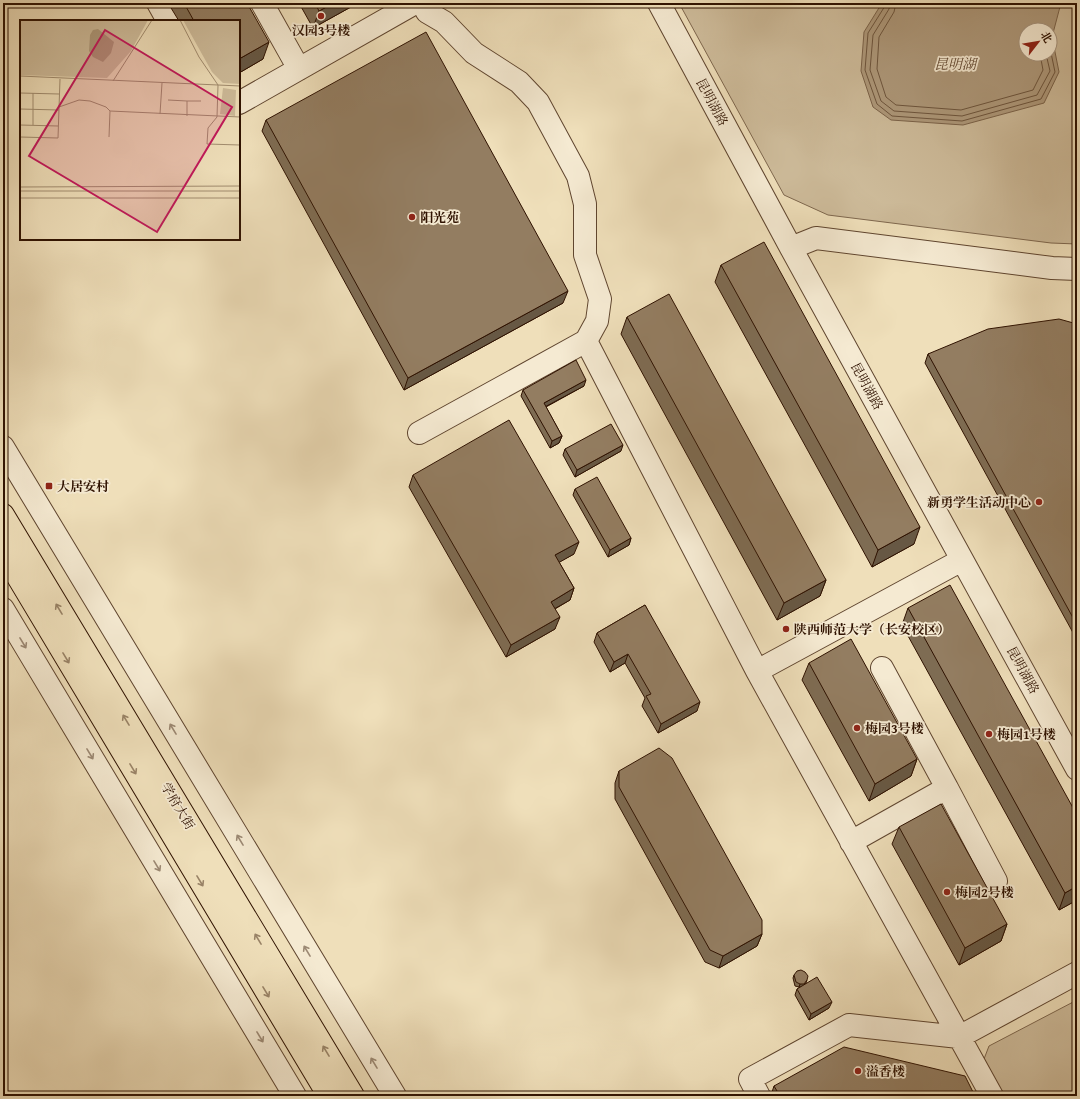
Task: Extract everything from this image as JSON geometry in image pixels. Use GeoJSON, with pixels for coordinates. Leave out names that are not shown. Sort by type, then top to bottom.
{"type":"FeatureCollection","features":[{"type":"Feature","properties":{"kind":"main road","name":"学府大街"},"geometry":{"type":"LineString","coordinates":[[3,515],[353,1096]]}},
{"type":"Feature","properties":{"kind":"main road","name":"学府大街"},"geometry":{"type":"LineString","coordinates":[[3,552],[329,1096]]}},
{"type":"Feature","properties":{"kind":"street"},"geometry":{"type":"LineString","coordinates":[[158,3],[167,20]]}},
{"type":"Feature","properties":{"kind":"street"},"geometry":{"type":"LineString","coordinates":[[262,3],[299,69]]}},
{"type":"Feature","properties":{"kind":"street"},"geometry":{"type":"LineString","coordinates":[[419,433],[586,341],[597,321],[600,299],[584,256],[585,204],[578,176],[538,102],[519,82],[474,53],[444,22],[427,12],[422,3]]}},
{"type":"Feature","properties":{"kind":"street","name":"昆明湖路"},"geometry":{"type":"LineString","coordinates":[[659,3],[790,248],[1077,769]]}},
{"type":"Feature","properties":{"kind":"street"},"geometry":{"type":"LineString","coordinates":[[240,102],[299,69],[401,6]]}},
{"type":"Feature","properties":{"kind":"street"},"geometry":{"type":"LineString","coordinates":[[790,248],[816,238],[1052,268],[1077,269]]}},
{"type":"Feature","properties":{"kind":"street"},"geometry":{"type":"LineString","coordinates":[[586,341],[758,671],[992,1096]]}},
{"type":"Feature","properties":{"kind":"street"},"geometry":{"type":"LineString","coordinates":[[3,447],[394,1096]]}},
{"type":"Feature","properties":{"kind":"street"},"geometry":{"type":"LineString","coordinates":[[758,671],[962,560]]}},
{"type":"Feature","properties":{"kind":"street"},"geometry":{"type":"LineString","coordinates":[[3,609],[295,1096]]}},
{"type":"Feature","properties":{"kind":"street"},"geometry":{"type":"LineString","coordinates":[[882,668],[996,881]]}},
{"type":"Feature","properties":{"kind":"street"},"geometry":{"type":"LineString","coordinates":[[851,842],[947,788]]}},
{"type":"Feature","properties":{"kind":"street"},"geometry":{"type":"LineString","coordinates":[[759,1096],[750,1079],[849,1025],[959,1037],[1077,973]]}},
{"type":"Feature","properties":{"kind":"shaded area"},"geometry":{"type":"Polygon","coordinates":[[[679,3],[1077,3],[1077,244],[1051,243],[828,215],[784,195],[679,3]]]}},
{"type":"Feature","properties":{"kind":"shaded area"},"geometry":{"type":"Polygon","coordinates":[[[1077,1000],[1077,1096],[1004,1096],[984,1059],[989,1046],[1077,1000]]]}},
{"type":"Feature","properties":{"kind":"water","name":"昆明湖"},"geometry":{"type":"Polygon","coordinates":[[[882,3],[1061,3],[1056,22],[1018,22],[1018,62],[1057,62],[1059,72],[1044,103],[963,125],[891,120],[873,107],[861,71],[864,32],[882,3]]]}},
{"type":"Feature","properties":{"kind":"building"},"geometry":{"type":"Polygon","coordinates":[[[184,3],[247,3],[269,42],[240,58],[240,20],[193,20],[184,3]]]}},
{"type":"Feature","properties":{"kind":"building"},"geometry":{"type":"Polygon","coordinates":[[[315,3],[334,3],[319,11],[315,3]]]}},
{"type":"Feature","properties":{"kind":"building","name":"阳光苑"},"geometry":{"type":"Polygon","coordinates":[[[426,32],[568,291],[408,378],[266,120],[426,32]]]}},
{"type":"Feature","properties":{"kind":"building"},"geometry":{"type":"Polygon","coordinates":[[[764,242],[920,527],[878,550],[721,265],[764,242]]]}},
{"type":"Feature","properties":{"kind":"building"},"geometry":{"type":"Polygon","coordinates":[[[669,294],[826,580],[784,603],[627,317],[669,294]]]}},
{"type":"Feature","properties":{"kind":"building","name":"新勇学生活动中心"},"geometry":{"type":"Polygon","coordinates":[[[1059,319],[1077,324],[1077,625],[928,354],[988,329],[1059,319]]]}},
{"type":"Feature","properties":{"kind":"building"},"geometry":{"type":"Polygon","coordinates":[[[576,360],[586,380],[544,403],[562,436],[552,441],[523,390],[576,360]]]}},
{"type":"Feature","properties":{"kind":"building"},"geometry":{"type":"Polygon","coordinates":[[[509,420],[579,542],[555,555],[574,588],[551,602],[560,617],[511,645],[413,475],[509,420]]]}},
{"type":"Feature","properties":{"kind":"building"},"geometry":{"type":"Polygon","coordinates":[[[611,424],[623,445],[577,470],[565,449],[611,424]]]}},
{"type":"Feature","properties":{"kind":"building"},"geometry":{"type":"Polygon","coordinates":[[[597,477],[631,538],[610,550],[575,489],[597,477]]]}},
{"type":"Feature","properties":{"kind":"building","name":"梅园1号楼"},"geometry":{"type":"Polygon","coordinates":[[[950,585],[1077,815],[1077,886],[1065,893],[908,608],[950,585]]]}},
{"type":"Feature","properties":{"kind":"building"},"geometry":{"type":"Polygon","coordinates":[[[645,605],[700,702],[661,724],[646,696],[651,694],[628,654],[614,662],[597,633],[645,605]]]}},
{"type":"Feature","properties":{"kind":"building","name":"梅园3号楼"},"geometry":{"type":"Polygon","coordinates":[[[851,639],[917,759],[875,784],[809,663],[851,639]]]}},
{"type":"Feature","properties":{"kind":"building"},"geometry":{"type":"Polygon","coordinates":[[[659,748],[672,758],[762,920],[762,934],[723,956],[710,950],[619,787],[619,771],[659,748]]]}},
{"type":"Feature","properties":{"kind":"building","name":"梅园2号楼"},"geometry":{"type":"Polygon","coordinates":[[[941,804],[1007,924],[965,948],[899,827],[941,804]]]}},
{"type":"Feature","properties":{"kind":"building"},"geometry":{"type":"Polygon","coordinates":[[[801,970],[808,976],[804,984],[796,982],[794,975],[797,971],[801,970]]]}},
{"type":"Feature","properties":{"kind":"building"},"geometry":{"type":"Polygon","coordinates":[[[817,977],[832,1002],[811,1014],[797,989],[817,977]]]}},
{"type":"Feature","properties":{"kind":"building","name":"溢香楼"},"geometry":{"type":"Polygon","coordinates":[[[844,1047],[965,1076],[975,1096],[780,1096],[774,1086],[844,1047]]]}},
{"type":"Feature","properties":{"kind":"place","name":"汉园3号楼"},"geometry":{"type":"Point","coordinates":[321,16]}},
{"type":"Feature","properties":{"kind":"place","name":"阳光苑"},"geometry":{"type":"Point","coordinates":[412,217]}},
{"type":"Feature","properties":{"kind":"place","name":"大居安村"},"geometry":{"type":"Point","coordinates":[49,486]}},
{"type":"Feature","properties":{"kind":"place","name":"新勇学生活动中心"},"geometry":{"type":"Point","coordinates":[1039,502]}},
{"type":"Feature","properties":{"kind":"place","name":"陕西师范大学（长安校区）"},"geometry":{"type":"Point","coordinates":[786,629]}},
{"type":"Feature","properties":{"kind":"place","name":"梅园3号楼"},"geometry":{"type":"Point","coordinates":[857,728]}},
{"type":"Feature","properties":{"kind":"place","name":"梅园1号楼"},"geometry":{"type":"Point","coordinates":[989,734]}},
{"type":"Feature","properties":{"kind":"place","name":"梅园2号楼"},"geometry":{"type":"Point","coordinates":[947,892]}},
{"type":"Feature","properties":{"kind":"place","name":"溢香楼"},"geometry":{"type":"Point","coordinates":[858,1071]}}]}
